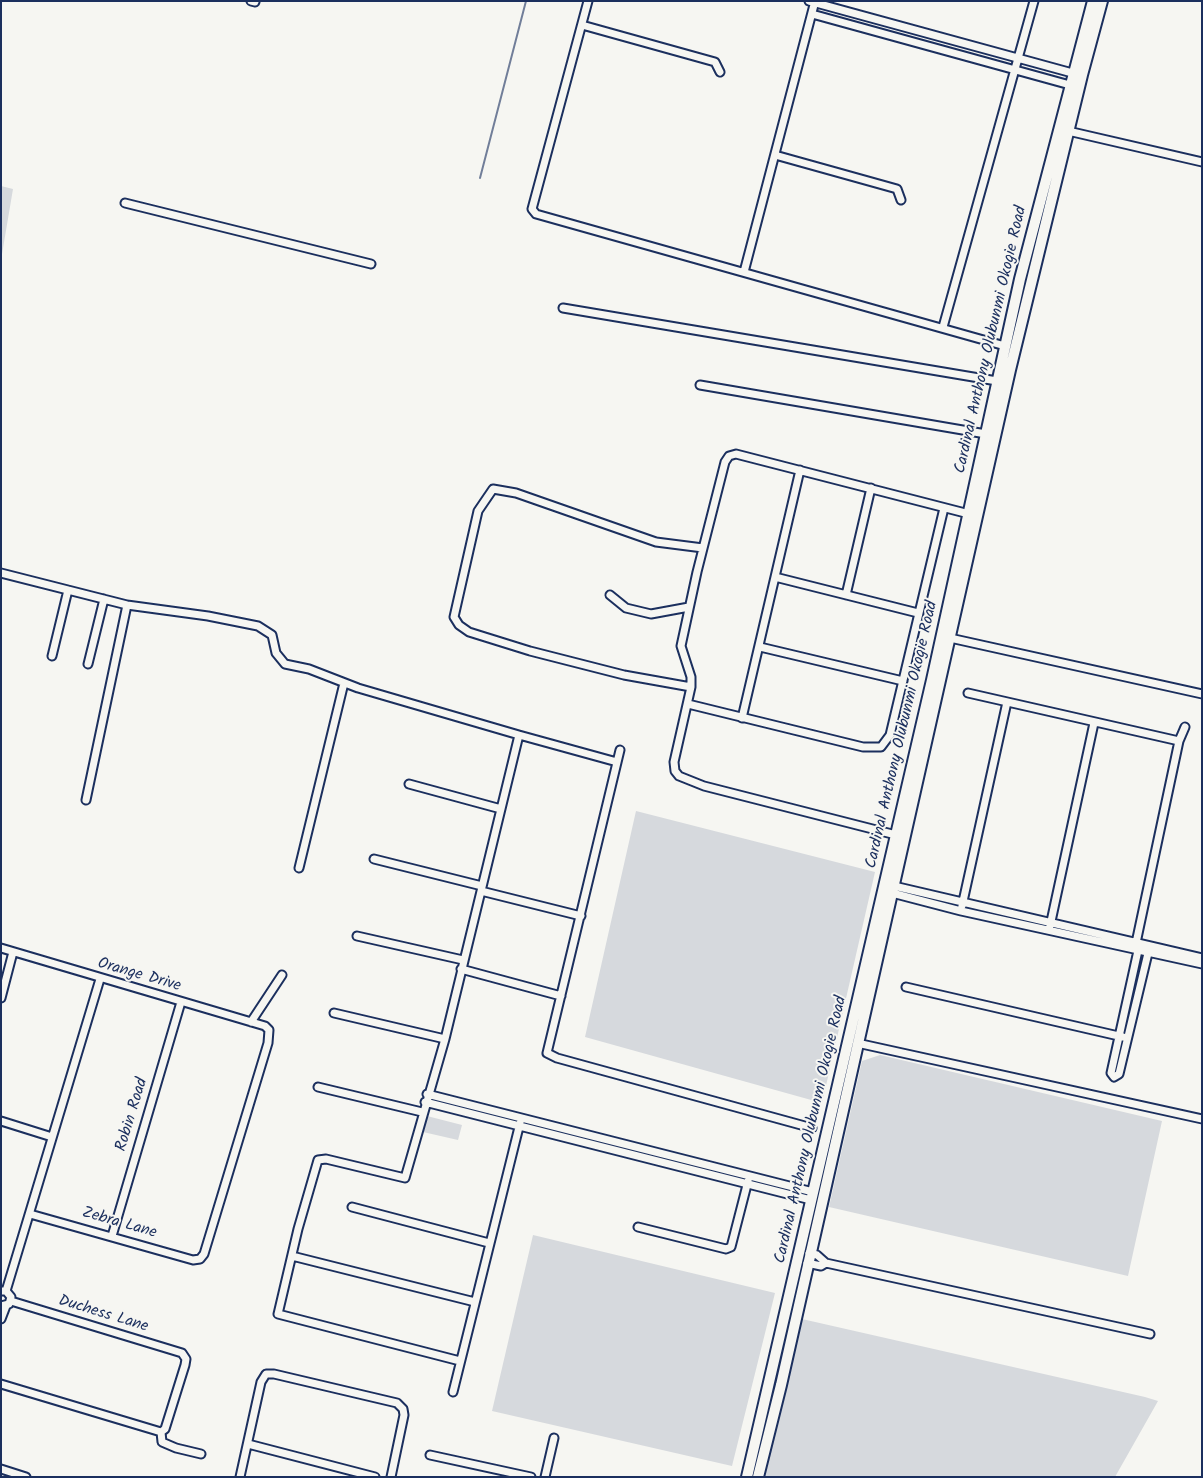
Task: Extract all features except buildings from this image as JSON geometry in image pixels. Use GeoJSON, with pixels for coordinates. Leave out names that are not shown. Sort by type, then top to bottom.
{"type":"FeatureCollection","features":[{"type":"Feature","properties":{"kind":"street"},"geometry":{"type":"LineString","coordinates":[[588,1],[532,209],[536,214],[1005,346]]}},
{"type":"Feature","properties":{"kind":"street"},"geometry":{"type":"LineString","coordinates":[[943,327],[1034,1]]}},
{"type":"Feature","properties":{"kind":"street","name":"Cardinal Anthony Olubunmi Okogie Road"},"geometry":{"type":"LineString","coordinates":[[747,1477],[770,1386],[812,1196],[877,939],[893,890],[1010,370],[1068,131],[1092,1]]}},
{"type":"Feature","properties":{"kind":"street","name":"Cardinal Anthony Olubunmi Okogie Road"},"geometry":{"type":"LineString","coordinates":[[758,1477],[781,1385],[857,1043],[896,835],[932,680],[996,381],[1070,85],[1077,74],[1102,1]]}},
{"type":"Feature","properties":{"kind":"street"},"geometry":{"type":"LineString","coordinates":[[744,272],[776,155],[812,14],[813,2],[1077,74]]}},
{"type":"Feature","properties":{"kind":"street"},"geometry":{"type":"LineString","coordinates":[[812,14],[1070,85]]}},
{"type":"Feature","properties":{"kind":"street"},"geometry":{"type":"LineString","coordinates":[[582,25],[715,62],[720,72]]}},
{"type":"Feature","properties":{"kind":"street"},"geometry":{"type":"LineString","coordinates":[[1068,131],[1202,162]]}},
{"type":"Feature","properties":{"kind":"street"},"geometry":{"type":"LineString","coordinates":[[776,155],[897,189],[901,200]]}},
{"type":"Feature","properties":{"kind":"street"},"geometry":{"type":"LineString","coordinates":[[125,203],[371,264]]}},
{"type":"Feature","properties":{"kind":"street"},"geometry":{"type":"LineString","coordinates":[[563,308],[996,381]]}},
{"type":"Feature","properties":{"kind":"street"},"geometry":{"type":"LineString","coordinates":[[700,385],[986,434]]}},
{"type":"Feature","properties":{"kind":"street"},"geometry":{"type":"LineString","coordinates":[[896,835],[704,786],[679,776],[675,771],[674,762],[688,704],[691,677],[681,646],[725,462],[728,456],[736,454],[978,517]]}},
{"type":"Feature","properties":{"kind":"street"},"geometry":{"type":"LineString","coordinates":[[742,718],[800,470]]}},
{"type":"Feature","properties":{"kind":"street"},"geometry":{"type":"LineString","coordinates":[[690,688],[624,675],[530,651],[469,632],[459,625],[454,616],[478,511],[493,488],[516,492],[656,542],[703,548]]}},
{"type":"Feature","properties":{"kind":"street"},"geometry":{"type":"LineString","coordinates":[[846,595],[871,488]]}},
{"type":"Feature","properties":{"kind":"street"},"geometry":{"type":"LineString","coordinates":[[688,704],[863,747],[881,747],[890,735],[944,508]]}},
{"type":"Feature","properties":{"kind":"street"},"geometry":{"type":"LineString","coordinates":[[1,574],[127,605],[208,616],[258,626],[272,635],[276,653],[285,664],[309,669],[344,683],[617,762]]}},
{"type":"Feature","properties":{"kind":"street"},"geometry":{"type":"LineString","coordinates":[[775,577],[918,614]]}},
{"type":"Feature","properties":{"kind":"street"},"geometry":{"type":"LineString","coordinates":[[52,656],[68,590]]}},
{"type":"Feature","properties":{"kind":"street"},"geometry":{"type":"LineString","coordinates":[[610,595],[626,608],[651,614],[689,607]]}},
{"type":"Feature","properties":{"kind":"street"},"geometry":{"type":"LineString","coordinates":[[88,664],[104,599]]}},
{"type":"Feature","properties":{"kind":"street"},"geometry":{"type":"LineString","coordinates":[[86,800],[127,605]]}},
{"type":"Feature","properties":{"kind":"street"},"geometry":{"type":"LineString","coordinates":[[950,638],[1202,694]]}},
{"type":"Feature","properties":{"kind":"street"},"geometry":{"type":"LineString","coordinates":[[760,647],[903,681]]}},
{"type":"Feature","properties":{"kind":"street"},"geometry":{"type":"LineString","coordinates":[[299,868],[344,683]]}},
{"type":"Feature","properties":{"kind":"street"},"geometry":{"type":"LineString","coordinates":[[968,693],[1179,741]]}},
{"type":"Feature","properties":{"kind":"street"},"geometry":{"type":"LineString","coordinates":[[962,908],[1007,702]]}},
{"type":"Feature","properties":{"kind":"street"},"geometry":{"type":"LineString","coordinates":[[1049,931],[1094,723]]}},
{"type":"Feature","properties":{"kind":"street"},"geometry":{"type":"LineString","coordinates":[[1149,949],[1119,1074],[1114,1077],[1111,1073],[1179,741],[1185,727]]}},
{"type":"Feature","properties":{"kind":"street"},"geometry":{"type":"LineString","coordinates":[[460,1361],[287,1319],[278,1314],[318,1160],[326,1159],[405,1178],[427,1094],[445,1039],[519,735]]}},
{"type":"Feature","properties":{"kind":"street"},"geometry":{"type":"LineString","coordinates":[[620,750],[547,1053],[557,1058],[812,1128]]}},
{"type":"Feature","properties":{"kind":"street"},"geometry":{"type":"LineString","coordinates":[[410,784],[501,809]]}},
{"type":"Feature","properties":{"kind":"street"},"geometry":{"type":"LineString","coordinates":[[374,859],[581,916]]}},
{"type":"Feature","properties":{"kind":"street"},"geometry":{"type":"LineString","coordinates":[[893,890],[1049,931],[1138,946]]}},
{"type":"Feature","properties":{"kind":"street"},"geometry":{"type":"LineString","coordinates":[[962,908],[1051,922],[1202,964]]}},
{"type":"Feature","properties":{"kind":"street"},"geometry":{"type":"LineString","coordinates":[[357,936],[463,960]]}},
{"type":"Feature","properties":{"kind":"street","name":"Orange Drive"},"geometry":{"type":"LineString","coordinates":[[1,948],[100,979],[251,1022],[264,1026],[269,1030],[268,1044],[204,1254],[200,1259]]}},
{"type":"Feature","properties":{"kind":"street"},"geometry":{"type":"LineString","coordinates":[[1149,949],[1202,958]]}},
{"type":"Feature","properties":{"kind":"street"},"geometry":{"type":"LineString","coordinates":[[1,998],[13,952]]}},
{"type":"Feature","properties":{"kind":"street"},"geometry":{"type":"LineString","coordinates":[[461,969],[561,996]]}},
{"type":"Feature","properties":{"kind":"street"},"geometry":{"type":"LineString","coordinates":[[251,1022],[282,976]]}},
{"type":"Feature","properties":{"kind":"street"},"geometry":{"type":"LineString","coordinates":[[1,1319],[6,1304],[11,1297],[4,1291],[30,1214],[100,979]]}},
{"type":"Feature","properties":{"kind":"street"},"geometry":{"type":"LineString","coordinates":[[906,987],[1128,1038]]}},
{"type":"Feature","properties":{"kind":"street","name":"Robin Road"},"geometry":{"type":"LineString","coordinates":[[112,1236],[181,1002]]}},
{"type":"Feature","properties":{"kind":"street"},"geometry":{"type":"LineString","coordinates":[[334,1013],[445,1039]]}},
{"type":"Feature","properties":{"kind":"street"},"geometry":{"type":"LineString","coordinates":[[857,1043],[1202,1119]]}},
{"type":"Feature","properties":{"kind":"street"},"geometry":{"type":"LineString","coordinates":[[318,1087],[422,1112]]}},
{"type":"Feature","properties":{"kind":"street"},"geometry":{"type":"LineString","coordinates":[[427,1094],[521,1122]]}},
{"type":"Feature","properties":{"kind":"street"},"geometry":{"type":"LineString","coordinates":[[425,1102],[521,1122],[812,1196]]}},
{"type":"Feature","properties":{"kind":"street"},"geometry":{"type":"LineString","coordinates":[[1,1121],[52,1137]]}},
{"type":"Feature","properties":{"kind":"street"},"geometry":{"type":"LineString","coordinates":[[453,1392],[521,1122]]}},
{"type":"Feature","properties":{"kind":"street"},"geometry":{"type":"LineString","coordinates":[[638,1226],[726,1249],[731,1247],[748,1179]]}},
{"type":"Feature","properties":{"kind":"street"},"geometry":{"type":"LineString","coordinates":[[352,1206],[489,1243]]}},
{"type":"Feature","properties":{"kind":"street","name":"Zebra Lane"},"geometry":{"type":"LineString","coordinates":[[30,1214],[193,1260],[200,1259]]}},
{"type":"Feature","properties":{"kind":"street"},"geometry":{"type":"LineString","coordinates":[[808,1258],[817,1255],[826,1263],[1150,1334]]}},
{"type":"Feature","properties":{"kind":"street"},"geometry":{"type":"LineString","coordinates":[[292,1256],[475,1302]]}},
{"type":"Feature","properties":{"kind":"street"},"geometry":{"type":"LineString","coordinates":[[808,1258],[821,1266],[826,1263]]}},
{"type":"Feature","properties":{"kind":"street","name":"Duchess Lane"},"geometry":{"type":"LineString","coordinates":[[6,1304],[182,1353],[186,1359],[165,1429],[161,1432]]}},
{"type":"Feature","properties":{"kind":"street"},"geometry":{"type":"LineString","coordinates":[[240,1477],[261,1382],[266,1374],[274,1374],[397,1403],[403,1409],[404,1416],[391,1477]]}},
{"type":"Feature","properties":{"kind":"street"},"geometry":{"type":"LineString","coordinates":[[1,1384],[161,1432],[164,1444],[201,1454]]}},
{"type":"Feature","properties":{"kind":"street"},"geometry":{"type":"LineString","coordinates":[[545,1477],[554,1438]]}},
{"type":"Feature","properties":{"kind":"street"},"geometry":{"type":"LineString","coordinates":[[248,1444],[376,1477]]}},
{"type":"Feature","properties":{"kind":"street"},"geometry":{"type":"LineString","coordinates":[[430,1455],[531,1477]]}},
{"type":"Feature","properties":{"kind":"street"},"geometry":{"type":"LineString","coordinates":[[1,1469],[26,1477]]}},
{"type":"Feature","properties":{"kind":"shaded area"},"geometry":{"type":"Polygon","coordinates":[[[1,186],[13,189],[1,260],[1,186]]]}},
{"type":"Feature","properties":{"kind":"shaded area"},"geometry":{"type":"Polygon","coordinates":[[[636,811],[875,872],[822,1103],[585,1037],[636,811]]]}},
{"type":"Feature","properties":{"kind":"shaded area"},"geometry":{"type":"Polygon","coordinates":[[[880,1055],[1162,1121],[1128,1276],[829,1207],[862,1061],[880,1055]]]}},
{"type":"Feature","properties":{"kind":"shaded area"},"geometry":{"type":"Polygon","coordinates":[[[427,1116],[462,1125],[458,1140],[423,1132],[427,1116]]]}},
{"type":"Feature","properties":{"kind":"shaded area"},"geometry":{"type":"Polygon","coordinates":[[[533,1235],[775,1293],[732,1466],[492,1411],[533,1235]]]}},
{"type":"Feature","properties":{"kind":"shaded area"},"geometry":{"type":"Polygon","coordinates":[[[802,1319],[1158,1401],[1115,1477],[765,1477],[802,1319]]]}},
{"type":"Feature","properties":{"kind":"waterway"},"geometry":{"type":"LineString","coordinates":[[480,178],[526,1]]}}]}
